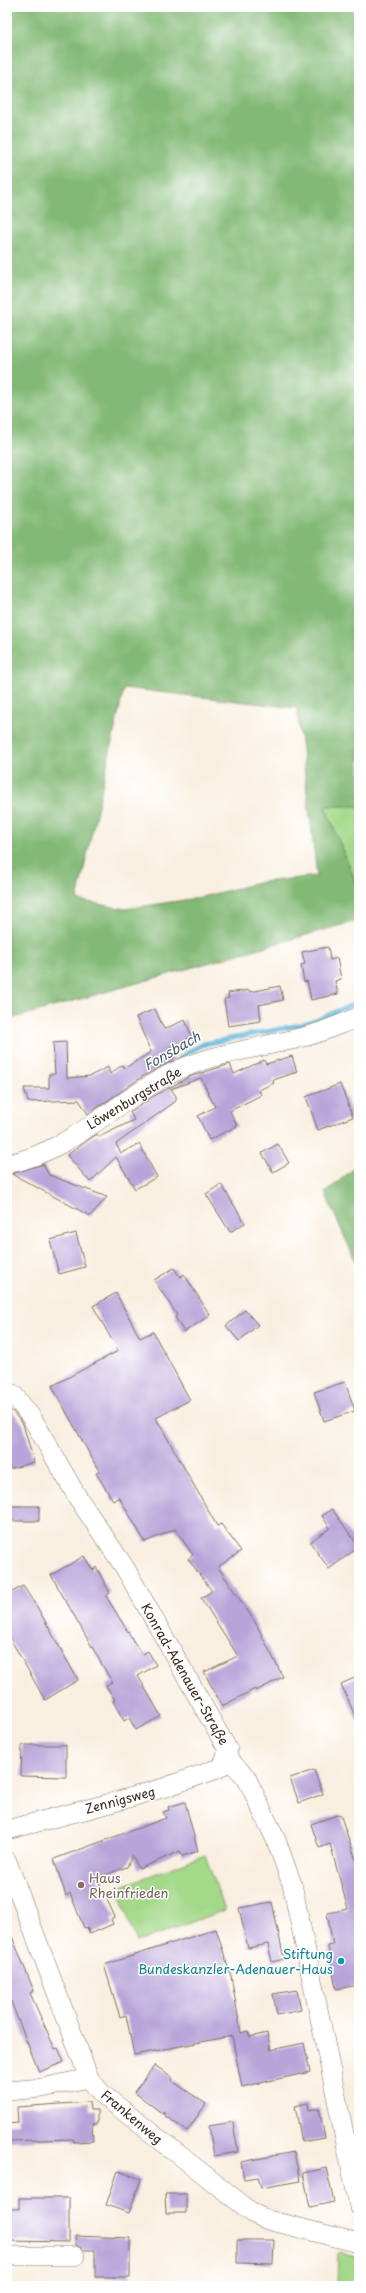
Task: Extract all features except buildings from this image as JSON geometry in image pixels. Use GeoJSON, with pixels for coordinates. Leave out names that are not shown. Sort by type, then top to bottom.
{"type":"FeatureCollection","features":[{"type":"Feature","properties":{"kind":"street","name":"Löwenburgstraße"},"geometry":{"type":"LineString","coordinates":[[7,1164],[28,1160],[66,1140],[168,1075],[195,1063],[311,1035],[359,1017]]}},
{"type":"Feature","properties":{"kind":"street","name":"Konrad-Adenauer-Straße"},"geometry":{"type":"LineString","coordinates":[[13,1394],[32,1418],[78,1498],[125,1568],[224,1742],[228,1750],[227,1758],[246,1777],[276,1840],[292,1884],[359,2206]]}},
{"type":"Feature","properties":{"kind":"street","name":"Zennigsweg"},"geometry":{"type":"LineString","coordinates":[[7,1830],[166,1787],[217,1769],[224,1764],[227,1758]]}},
{"type":"Feature","properties":{"kind":"street","name":"Frankenweg"},"geometry":{"type":"LineString","coordinates":[[7,1861],[89,2078],[107,2098],[254,2214],[268,2220],[359,2243]]}},
{"type":"Feature","properties":{"kind":"street"},"geometry":{"type":"LineString","coordinates":[[7,2091],[42,2088],[89,2078]]}},
{"type":"Feature","properties":{"kind":"street"},"geometry":{"type":"LineString","coordinates":[[7,2256],[75,2256]]}},
{"type":"Feature","properties":{"kind":"green space"},"geometry":{"type":"Polygon","coordinates":[[[7,7],[359,7],[359,806],[325,806],[359,891],[359,920],[7,1020],[7,7]],[[124,688],[77,900],[125,909],[197,898],[262,882],[317,876],[297,708],[124,688]]]}},
{"type":"Feature","properties":{"kind":"green space"},"geometry":{"type":"Polygon","coordinates":[[[325,806],[359,806],[359,891],[325,806]]]}},
{"type":"Feature","properties":{"kind":"green space"},"geometry":{"type":"Polygon","coordinates":[[[359,1164],[359,1269],[325,1193],[359,1164]]]}},
{"type":"Feature","properties":{"kind":"green space"},"geometry":{"type":"Polygon","coordinates":[[[205,1855],[225,1910],[137,1942],[117,1888],[205,1855]]]}},
{"type":"Feature","properties":{"kind":"green space"},"geometry":{"type":"Polygon","coordinates":[[[338,2253],[356,2257],[355,2286],[337,2286],[338,2253]]]}},
{"type":"Feature","properties":{"kind":"waterway","name":"Fonsbach"},"geometry":{"type":"LineString","coordinates":[[176,1062],[190,1051],[204,1044],[310,1023],[359,1002]]}},
{"type":"Feature","properties":{"kind":"place","name":"Haus Rheinfrieden"},"geometry":{"type":"Point","coordinates":[81,1885]}},
{"type":"Feature","properties":{"kind":"place","name":"Stiftung Bundeskanzler-Adenauer-Haus"},"geometry":{"type":"Point","coordinates":[341,1961]}}]}
